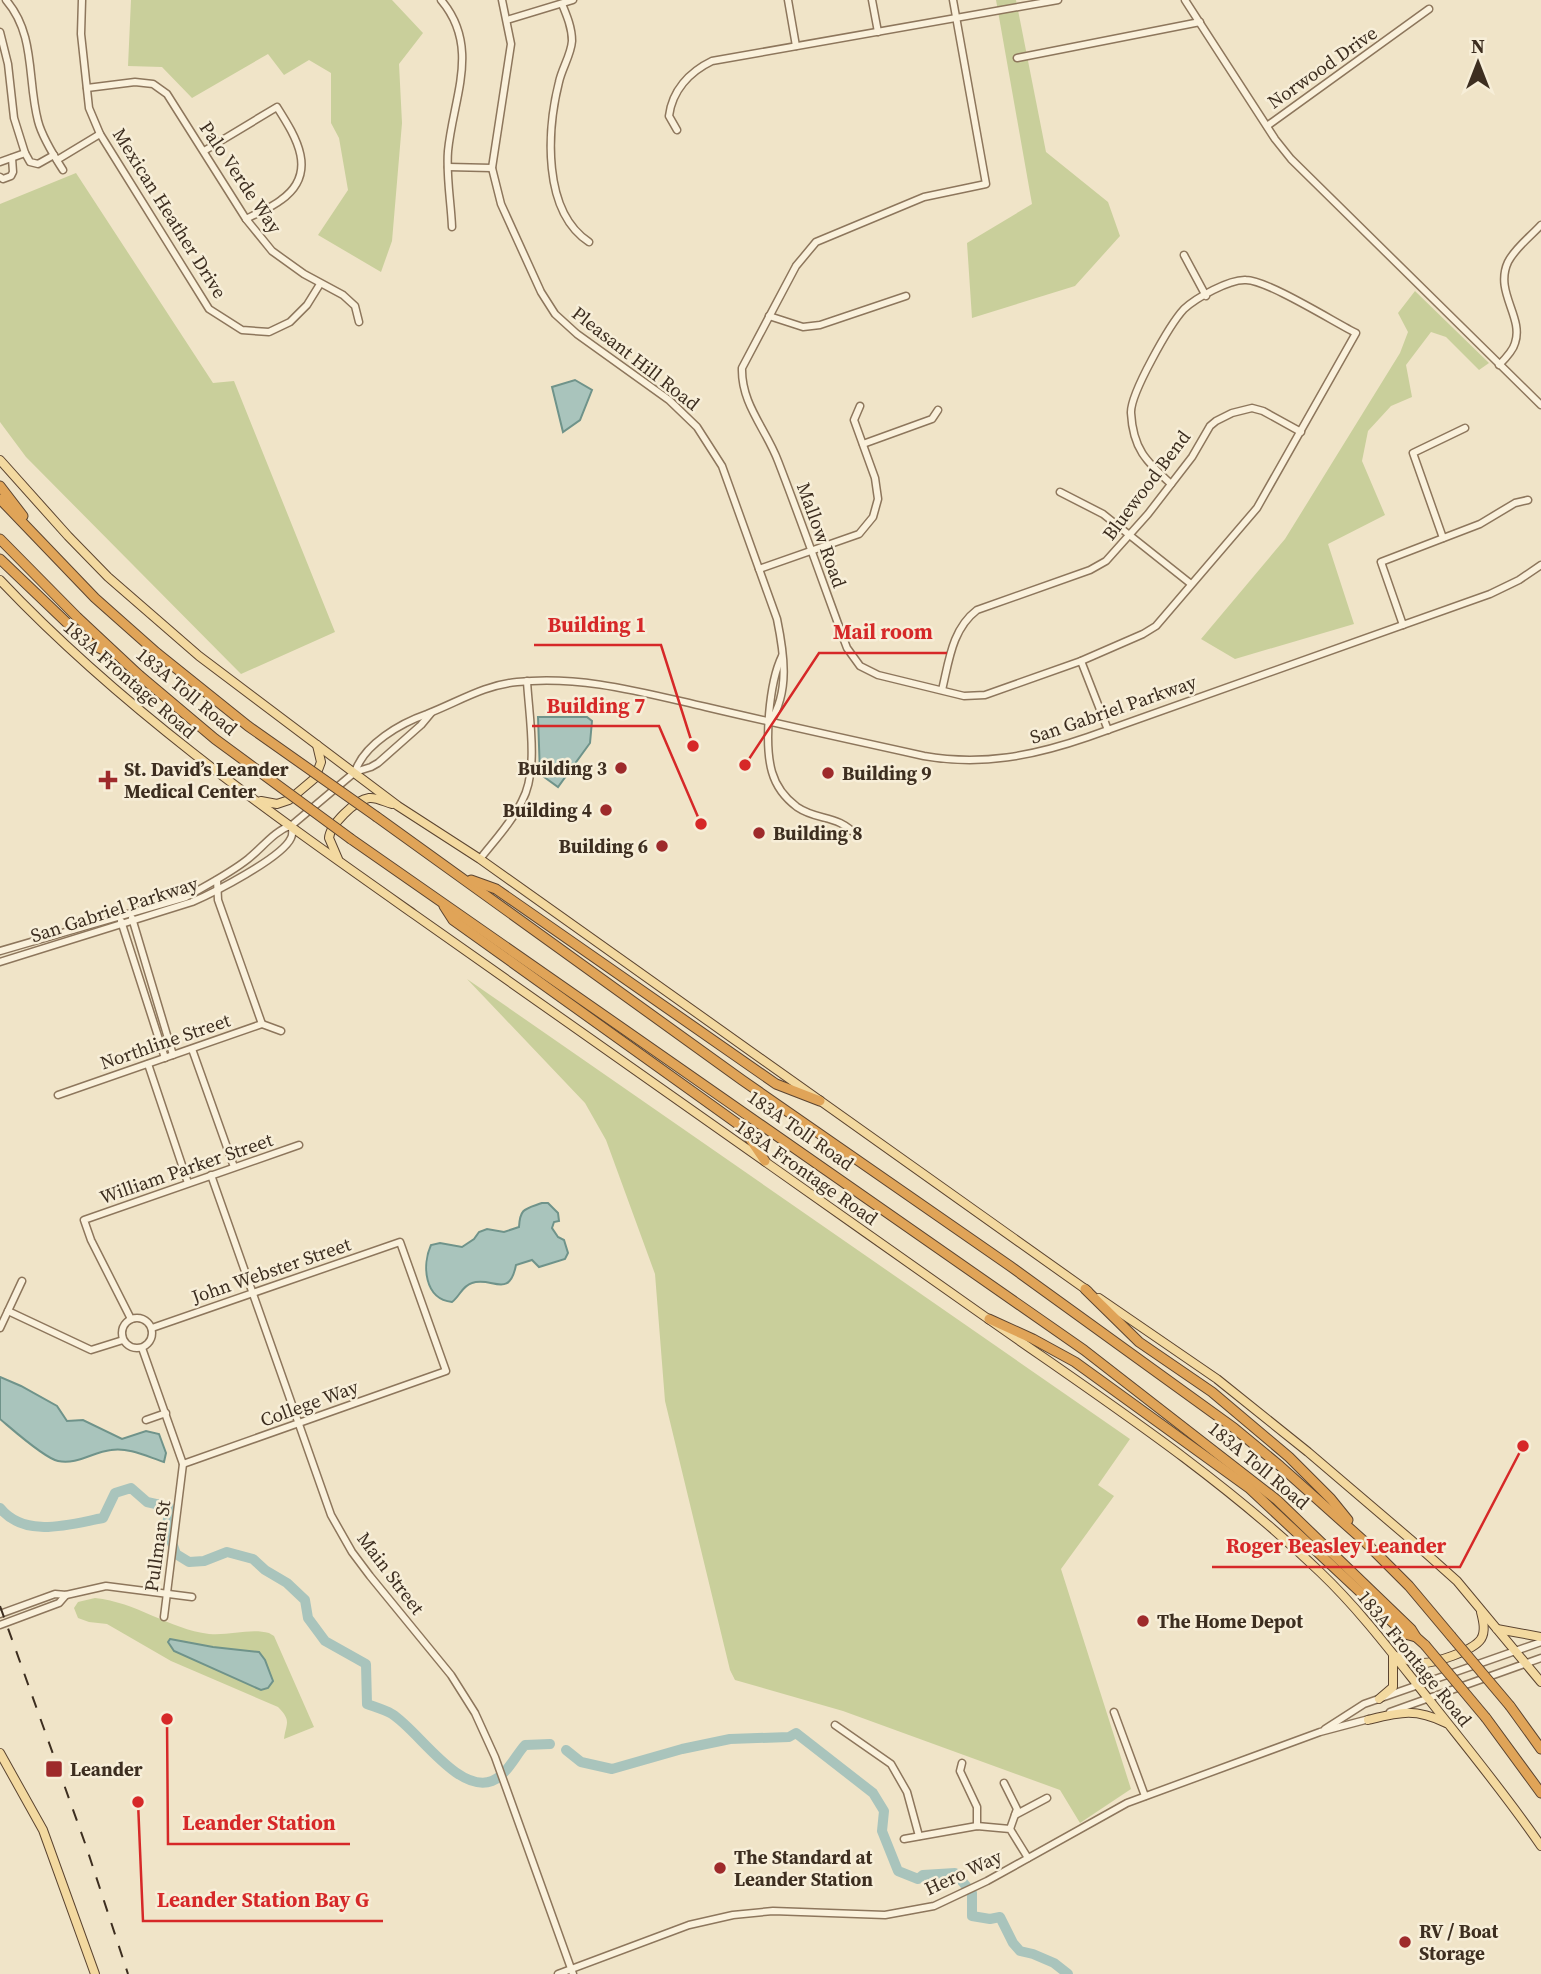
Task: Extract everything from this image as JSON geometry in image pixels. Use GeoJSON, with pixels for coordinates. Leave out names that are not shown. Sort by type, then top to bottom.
{"type":"FeatureCollection","features":[{"type":"Feature","properties":{"kind":"highway"},"geometry":{"type":"LineString","coordinates":[[0,486],[54,556]]}},
{"type":"Feature","properties":{"kind":"highway","name":"183A Toll Road"},"geometry":{"type":"LineString","coordinates":[[0,499],[95,598],[202,691],[742,1080],[1010,1266],[1234,1428],[1364,1541],[1409,1586],[1510,1706],[1541,1749]]}},
{"type":"Feature","properties":{"kind":"highway","name":"183A Toll Road"},"geometry":{"type":"LineString","coordinates":[[0,539],[76,617],[215,739],[351,839],[1084,1350],[1204,1441],[1286,1508],[1411,1629],[1486,1718],[1541,1793]]}},
{"type":"Feature","properties":{"kind":"highway"},"geometry":{"type":"LineString","coordinates":[[0,559],[86,641],[125,662]]}},
{"type":"Feature","properties":{"kind":"highway"},"geometry":{"type":"LineString","coordinates":[[461,877],[496,889],[776,1084],[820,1101]]}},
{"type":"Feature","properties":{"kind":"highway"},"geometry":{"type":"LineString","coordinates":[[441,901],[453,920],[742,1127],[765,1161]]}},
{"type":"Feature","properties":{"kind":"highway"},"geometry":{"type":"LineString","coordinates":[[1085,1289],[1139,1342],[1212,1392],[1289,1457],[1331,1499],[1364,1541]]}},
{"type":"Feature","properties":{"kind":"highway"},"geometry":{"type":"LineString","coordinates":[[989,1319],[1034,1339],[1075,1362],[1194,1446],[1249,1488],[1405,1634],[1416,1637]]}},
{"type":"Feature","properties":{"kind":"main road"},"geometry":{"type":"LineString","coordinates":[[0,460],[68,536],[148,613],[242,691],[398,806],[480,859],[1085,1289],[1217,1379],[1308,1452],[1457,1581],[1541,1682]]}},
{"type":"Feature","properties":{"kind":"main road","name":"183A Frontage Road"},"geometry":{"type":"LineString","coordinates":[[0,580],[58,639],[156,725],[218,774],[1226,1489],[1338,1589],[1418,1685],[1541,1846]]}},
{"type":"Feature","properties":{"kind":"main road"},"geometry":{"type":"LineString","coordinates":[[258,801],[277,804],[289,800],[315,778],[321,762],[317,745]]}},
{"type":"Feature","properties":{"kind":"main road"},"geometry":{"type":"LineString","coordinates":[[340,862],[329,838],[333,824],[360,801],[368,798],[398,806]]}},
{"type":"Feature","properties":{"kind":"main road"},"geometry":{"type":"LineString","coordinates":[[1379,1699],[1393,1687],[1393,1655],[1415,1663],[1436,1662],[1474,1646],[1481,1639],[1483,1631],[1481,1610]]}},
{"type":"Feature","properties":{"kind":"main road"},"geometry":{"type":"LineString","coordinates":[[1497,1629],[1541,1639]]}},
{"type":"Feature","properties":{"kind":"main road"},"geometry":{"type":"LineString","coordinates":[[1368,1720],[1400,1712],[1413,1712],[1449,1725]]}},
{"type":"Feature","properties":{"kind":"main road"},"geometry":{"type":"LineString","coordinates":[[0,1753],[32,1808],[47,1841],[95,1974]]}},
{"type":"Feature","properties":{"kind":"street"},"geometry":{"type":"LineString","coordinates":[[6,0],[19,15],[27,45],[38,122],[63,170]]}},
{"type":"Feature","properties":{"kind":"street","name":"Mexican Heather Drive"},"geometry":{"type":"LineString","coordinates":[[82,0],[81,34],[89,108],[100,134],[209,309],[242,330],[269,332],[290,322],[307,304],[320,284]]}},
{"type":"Feature","properties":{"kind":"street"},"geometry":{"type":"LineString","coordinates":[[441,0],[459,32],[463,56],[448,150],[452,227]]}},
{"type":"Feature","properties":{"kind":"street","name":"Pleasant Hill Road"},"geometry":{"type":"LineString","coordinates":[[502,0],[511,57],[492,168],[501,204],[541,292],[555,314],[577,334],[669,400],[697,427],[722,466],[777,619],[782,656],[769,707],[770,760],[774,777],[784,795],[799,808],[838,821],[858,837]]}},
{"type":"Feature","properties":{"kind":"street"},"geometry":{"type":"LineString","coordinates":[[507,20],[573,0]]}},
{"type":"Feature","properties":{"kind":"street"},"geometry":{"type":"LineString","coordinates":[[788,0],[796,46]]}},
{"type":"Feature","properties":{"kind":"street"},"geometry":{"type":"LineString","coordinates":[[872,0],[878,32]]}},
{"type":"Feature","properties":{"kind":"street"},"geometry":{"type":"LineString","coordinates":[[953,0],[956,18]]}},
{"type":"Feature","properties":{"kind":"street"},"geometry":{"type":"LineString","coordinates":[[677,130],[669,116],[680,87],[696,69],[712,61],[1057,0]]}},
{"type":"Feature","properties":{"kind":"street"},"geometry":{"type":"LineString","coordinates":[[1185,0],[1266,125],[1298,167],[1541,405]]}},
{"type":"Feature","properties":{"kind":"street"},"geometry":{"type":"LineString","coordinates":[[562,4],[570,23],[572,38],[559,81],[551,140],[551,169],[564,211],[580,236],[589,242]]}},
{"type":"Feature","properties":{"kind":"street","name":"Norwood Drive"},"geometry":{"type":"LineString","coordinates":[[1266,125],[1429,9]]}},
{"type":"Feature","properties":{"kind":"street","name":"Mallow Road"},"geometry":{"type":"LineString","coordinates":[[956,18],[986,184],[924,197],[816,242],[796,266],[743,368],[745,397],[774,451],[846,648],[855,662],[878,676],[964,696],[985,695],[1081,661],[1156,626],[1257,508],[1356,333],[1251,280],[1236,280],[1206,296]]}},
{"type":"Feature","properties":{"kind":"street"},"geometry":{"type":"LineString","coordinates":[[1017,58],[1200,22]]}},
{"type":"Feature","properties":{"kind":"street"},"geometry":{"type":"LineString","coordinates":[[0,32],[8,64],[14,118],[30,162],[38,164],[55,158],[100,134]]}},
{"type":"Feature","properties":{"kind":"street","name":"Palo Verde Way"},"geometry":{"type":"LineString","coordinates":[[87,88],[135,82],[153,83],[167,94],[246,219],[272,251],[320,284],[343,295],[355,306],[359,321]]}},
{"type":"Feature","properties":{"kind":"street"},"geometry":{"type":"LineString","coordinates":[[204,151],[277,107],[295,134],[301,153],[301,173],[293,187],[282,200],[246,219]]}},
{"type":"Feature","properties":{"kind":"street"},"geometry":{"type":"LineString","coordinates":[[0,162],[25,153]]}},
{"type":"Feature","properties":{"kind":"street"},"geometry":{"type":"LineString","coordinates":[[0,177],[11,176],[12,158]]}},
{"type":"Feature","properties":{"kind":"street"},"geometry":{"type":"LineString","coordinates":[[448,167],[492,168]]}},
{"type":"Feature","properties":{"kind":"street"},"geometry":{"type":"LineString","coordinates":[[1499,365],[1514,346],[1517,334],[1504,289],[1506,268],[1513,254],[1541,225]]}},
{"type":"Feature","properties":{"kind":"street"},"geometry":{"type":"LineString","coordinates":[[1171,484],[1140,453],[1131,405],[1136,389],[1176,320],[1186,307],[1206,296],[1184,255]]}},
{"type":"Feature","properties":{"kind":"street"},"geometry":{"type":"LineString","coordinates":[[769,316],[803,327],[820,325],[906,296]]}},
{"type":"Feature","properties":{"kind":"street"},"geometry":{"type":"LineString","coordinates":[[759,569],[859,534],[873,517],[877,499],[875,478],[854,420],[860,405]]}},
{"type":"Feature","properties":{"kind":"street","name":"Bluewood Bend"},"geometry":{"type":"LineString","coordinates":[[942,690],[956,637],[968,616],[985,606],[1090,570],[1106,561],[1130,536],[1192,457],[1210,426],[1232,413],[1252,408],[1263,411],[1301,432]]}},
{"type":"Feature","properties":{"kind":"street"},"geometry":{"type":"LineString","coordinates":[[863,444],[932,419],[938,410]]}},
{"type":"Feature","properties":{"kind":"street"},"geometry":{"type":"LineString","coordinates":[[1443,538],[1413,453],[1465,428]]}},
{"type":"Feature","properties":{"kind":"street"},"geometry":{"type":"LineString","coordinates":[[1060,492],[1103,514],[1191,584]]}},
{"type":"Feature","properties":{"kind":"street"},"geometry":{"type":"LineString","coordinates":[[1403,625],[1381,562],[1480,524],[1515,503],[1528,500]]}},
{"type":"Feature","properties":{"kind":"street","name":"San Gabriel Parkway"},"geometry":{"type":"LineString","coordinates":[[355,772],[363,756],[404,724],[484,688],[527,681],[603,684],[924,756],[971,761],[1017,758],[1052,750],[1490,594],[1520,580],[1541,565]]}},
{"type":"Feature","properties":{"kind":"street"},"geometry":{"type":"LineString","coordinates":[[1081,661],[1108,730]]}},
{"type":"Feature","properties":{"kind":"street"},"geometry":{"type":"LineString","coordinates":[[480,859],[522,802],[530,783],[527,681]]}},
{"type":"Feature","properties":{"kind":"street","name":"San Gabriel Parkway"},"geometry":{"type":"LineString","coordinates":[[0,951],[186,897],[217,880],[250,857],[279,830],[292,825],[355,772],[378,762],[432,712]]}},
{"type":"Feature","properties":{"kind":"street","name":"San Gabriel Parkway"},"geometry":{"type":"LineString","coordinates":[[0,962],[174,909],[216,891],[267,860],[289,842],[292,825]]}},
{"type":"Feature","properties":{"kind":"street"},"geometry":{"type":"LineString","coordinates":[[217,880],[216,891],[262,1024],[281,1031]]}},
{"type":"Feature","properties":{"kind":"street"},"geometry":{"type":"LineString","coordinates":[[131,913],[173,1055]]}},
{"type":"Feature","properties":{"kind":"street"},"geometry":{"type":"LineString","coordinates":[[120,916],[165,1058]]}},
{"type":"Feature","properties":{"kind":"street","name":"Northline Street"},"geometry":{"type":"LineString","coordinates":[[58,1095],[262,1024]]}},
{"type":"Feature","properties":{"kind":"street"},"geometry":{"type":"LineString","coordinates":[[192,1049],[234,1167]]}},
{"type":"Feature","properties":{"kind":"street"},"geometry":{"type":"LineString","coordinates":[[148,1064],[188,1184]]}},
{"type":"Feature","properties":{"kind":"street","name":"William Parker Street"},"geometry":{"type":"LineString","coordinates":[[131,1319],[91,1240],[84,1220],[299,1145]]}},
{"type":"Feature","properties":{"kind":"street","name":"Main Street"},"geometry":{"type":"LineString","coordinates":[[211,1175],[331,1515],[352,1552],[451,1675],[475,1713],[495,1758],[572,1972]]}},
{"type":"Feature","properties":{"kind":"street","name":"John Webster Street"},"geometry":{"type":"LineString","coordinates":[[152,1328],[400,1242],[446,1371]]}},
{"type":"Feature","properties":{"kind":"street"},"geometry":{"type":"LineString","coordinates":[[0,1328],[22,1281]]}},
{"type":"Feature","properties":{"kind":"street"},"geometry":{"type":"LineString","coordinates":[[8,1311],[91,1350],[123,1340]]}},
{"type":"Feature","properties":{"kind":"street"},"geometry":{"type":"LineString","coordinates":[[131,1319],[142,1319],[152,1328],[151,1340],[142,1348],[130,1347],[123,1340],[122,1330],[131,1319]]}},
{"type":"Feature","properties":{"kind":"street","name":"Pullman St"},"geometry":{"type":"LineString","coordinates":[[142,1348],[183,1464],[164,1617]]}},
{"type":"Feature","properties":{"kind":"street","name":"College Way"},"geometry":{"type":"LineString","coordinates":[[183,1464],[446,1371]]}},
{"type":"Feature","properties":{"kind":"street"},"geometry":{"type":"LineString","coordinates":[[146,1420],[166,1413]]}},
{"type":"Feature","properties":{"kind":"street"},"geometry":{"type":"LineString","coordinates":[[0,1614],[55,1594],[66,1595],[106,1586],[192,1597]]}},
{"type":"Feature","properties":{"kind":"street"},"geometry":{"type":"LineString","coordinates":[[0,1625],[59,1603],[66,1595]]}},
{"type":"Feature","properties":{"kind":"street","name":"Hero Way"},"geometry":{"type":"LineString","coordinates":[[1320,1732],[1364,1704],[1516,1651],[1541,1639]]}},
{"type":"Feature","properties":{"kind":"street","name":"Hero Way"},"geometry":{"type":"LineString","coordinates":[[558,1974],[572,1972],[713,1918],[774,1911],[885,1915],[934,1906],[960,1895],[1098,1818],[1145,1796],[1320,1732],[1368,1720],[1541,1658]]}},
{"type":"Feature","properties":{"kind":"street"},"geometry":{"type":"LineString","coordinates":[[1114,1712],[1145,1796]]}},
{"type":"Feature","properties":{"kind":"street"},"geometry":{"type":"LineString","coordinates":[[835,1725],[891,1764],[908,1792],[919,1836]]}},
{"type":"Feature","properties":{"kind":"street"},"geometry":{"type":"LineString","coordinates":[[962,1763],[960,1771],[978,1807],[977,1826]]}},
{"type":"Feature","properties":{"kind":"street"},"geometry":{"type":"LineString","coordinates":[[1004,1783],[1017,1809],[1010,1829]]}},
{"type":"Feature","properties":{"kind":"street"},"geometry":{"type":"LineString","coordinates":[[1015,1815],[1047,1798]]}},
{"type":"Feature","properties":{"kind":"street"},"geometry":{"type":"LineString","coordinates":[[904,1839],[977,1826],[1010,1829]]}},
{"type":"Feature","properties":{"kind":"street"},"geometry":{"type":"LineString","coordinates":[[1010,1829],[1028,1858]]}},
{"type":"Feature","properties":{"kind":"green space"},"geometry":{"type":"Polygon","coordinates":[[[131,0],[392,0],[423,33],[399,64],[402,123],[392,241],[381,272],[318,235],[348,190],[339,138],[331,123],[331,73],[309,60],[284,75],[268,54],[192,98],[162,67],[128,66],[131,0]]]}},
{"type":"Feature","properties":{"kind":"green space"},"geometry":{"type":"Polygon","coordinates":[[[996,0],[1016,0],[1046,152],[1108,202],[1120,236],[1075,286],[972,318],[967,243],[1032,204],[996,0]]]}},
{"type":"Feature","properties":{"kind":"green space"},"geometry":{"type":"Polygon","coordinates":[[[76,173],[213,383],[234,381],[335,632],[241,674],[26,457],[0,422],[0,204],[76,173]]]}},
{"type":"Feature","properties":{"kind":"green space"},"geometry":{"type":"Polygon","coordinates":[[[1415,291],[1489,363],[1479,370],[1446,337],[1431,332],[1406,365],[1412,397],[1391,406],[1368,431],[1362,461],[1385,515],[1328,544],[1354,624],[1235,659],[1201,639],[1285,539],[1400,353],[1408,332],[1398,313],[1415,291]]]}},
{"type":"Feature","properties":{"kind":"green space"},"geometry":{"type":"Polygon","coordinates":[[[467,979],[1130,1439],[1098,1485],[1114,1496],[1061,1569],[1131,1789],[1080,1823],[1060,1790],[843,1711],[735,1680],[730,1670],[665,1401],[655,1274],[606,1140],[585,1103],[467,979]]]}},
{"type":"Feature","properties":{"kind":"green space"},"geometry":{"type":"Polygon","coordinates":[[[95,1598],[110,1600],[194,1631],[209,1634],[254,1631],[269,1633],[274,1636],[314,1727],[284,1739],[287,1719],[278,1707],[171,1661],[107,1624],[78,1618],[74,1608],[78,1602],[95,1598]]]}},
{"type":"Feature","properties":{"kind":"water"},"geometry":{"type":"Polygon","coordinates":[[[575,380],[592,390],[580,420],[563,432],[552,387],[575,380]]]}},
{"type":"Feature","properties":{"kind":"water"},"geometry":{"type":"Polygon","coordinates":[[[538,717],[587,717],[592,721],[590,743],[558,787],[540,774],[538,717]]]}},
{"type":"Feature","properties":{"kind":"water"},"geometry":{"type":"Polygon","coordinates":[[[548,1203],[558,1213],[559,1221],[554,1222],[552,1228],[558,1237],[564,1240],[568,1253],[565,1259],[539,1267],[532,1260],[516,1265],[509,1282],[472,1283],[452,1302],[436,1295],[426,1271],[431,1245],[440,1243],[462,1247],[479,1232],[487,1229],[504,1232],[519,1227],[524,1210],[548,1203]]]}},
{"type":"Feature","properties":{"kind":"water"},"geometry":{"type":"Polygon","coordinates":[[[0,1377],[57,1406],[67,1421],[83,1420],[122,1439],[146,1431],[159,1434],[166,1453],[164,1462],[118,1449],[72,1461],[52,1459],[0,1419],[0,1377]]]}},
{"type":"Feature","properties":{"kind":"water"},"geometry":{"type":"Polygon","coordinates":[[[170,1639],[259,1652],[273,1681],[268,1688],[261,1690],[174,1651],[168,1642],[170,1639]]]}},
{"type":"Feature","properties":{"kind":"waterway"},"geometry":{"type":"LineString","coordinates":[[0,1508],[10,1518],[22,1523],[62,1526],[103,1518],[115,1493],[131,1488],[147,1502],[169,1507],[167,1529],[176,1554],[189,1562],[204,1561],[227,1552],[253,1559],[287,1583],[305,1600],[308,1618],[325,1641],[366,1664],[367,1704],[392,1714],[452,1770],[479,1783],[492,1781],[506,1770],[525,1745],[550,1744]]}},
{"type":"Feature","properties":{"kind":"waterway"},"geometry":{"type":"LineString","coordinates":[[566,1750],[581,1762],[612,1769],[682,1749],[730,1739],[789,1737],[796,1733],[873,1793],[884,1811],[882,1831],[898,1871],[918,1879],[923,1875],[955,1873],[972,1893],[972,1916],[990,1919],[1000,1917],[1020,1951],[1054,1963],[1068,1974]]}},
{"type":"Feature","properties":{"kind":"railway"},"geometry":{"type":"LineString","coordinates":[[0,1606],[86,1846],[128,1974]]}},
{"type":"Feature","properties":{"kind":"place","name":"Building 1"},"geometry":{"type":"Point","coordinates":[693,746]}},
{"type":"Feature","properties":{"kind":"place","name":"Mail room"},"geometry":{"type":"Point","coordinates":[745,765]}},
{"type":"Feature","properties":{"kind":"place","name":"Building 3"},"geometry":{"type":"Point","coordinates":[621,768]}},
{"type":"Feature","properties":{"kind":"place","name":"Building 9"},"geometry":{"type":"Point","coordinates":[828,773]}},
{"type":"Feature","properties":{"kind":"place","name":"St. David’s Leander Medical Center"},"geometry":{"type":"Point","coordinates":[108,780]}},
{"type":"Feature","properties":{"kind":"place","name":"Building 4"},"geometry":{"type":"Point","coordinates":[606,810]}},
{"type":"Feature","properties":{"kind":"place","name":"Building 7"},"geometry":{"type":"Point","coordinates":[701,824]}},
{"type":"Feature","properties":{"kind":"place","name":"Building 8"},"geometry":{"type":"Point","coordinates":[759,833]}},
{"type":"Feature","properties":{"kind":"place","name":"Building 6"},"geometry":{"type":"Point","coordinates":[662,846]}},
{"type":"Feature","properties":{"kind":"place","name":"Roger Beasley Leander"},"geometry":{"type":"Point","coordinates":[1523,1446]}},
{"type":"Feature","properties":{"kind":"place","name":"The Home Depot"},"geometry":{"type":"Point","coordinates":[1143,1621]}},
{"type":"Feature","properties":{"kind":"place","name":"Leander Station"},"geometry":{"type":"Point","coordinates":[167,1719]}},
{"type":"Feature","properties":{"kind":"place","name":"Leander"},"geometry":{"type":"Point","coordinates":[54,1769]}},
{"type":"Feature","properties":{"kind":"place","name":"Leander Station Bay G"},"geometry":{"type":"Point","coordinates":[138,1802]}},
{"type":"Feature","properties":{"kind":"place","name":"The Standard at Leander Station"},"geometry":{"type":"Point","coordinates":[720,1868]}},
{"type":"Feature","properties":{"kind":"place","name":"RV / Boat Storage"},"geometry":{"type":"Point","coordinates":[1405,1942]}}]}
